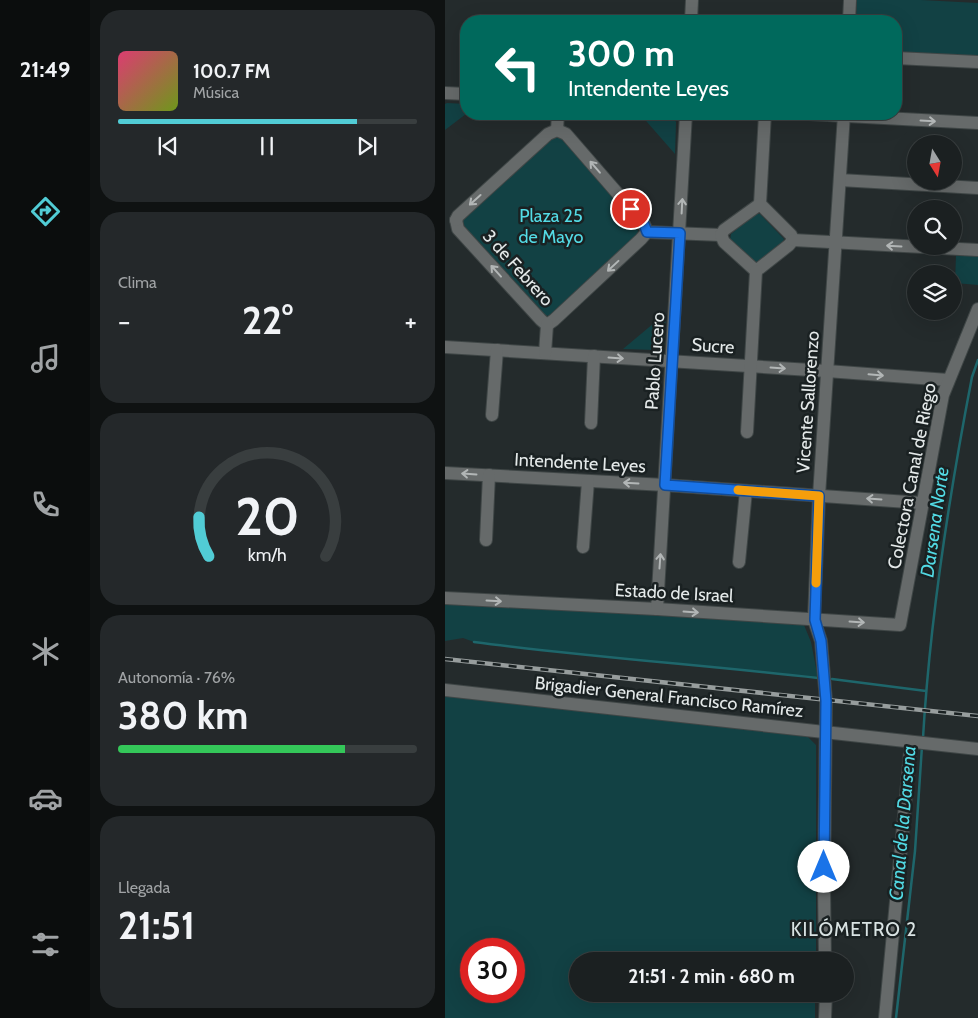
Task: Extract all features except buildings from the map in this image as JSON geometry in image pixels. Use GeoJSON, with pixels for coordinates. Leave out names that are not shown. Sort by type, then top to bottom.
{"type":"FeatureCollection","features":[{"type":"Feature","properties":{"kind":"street"},"geometry":{"type":"LineString","coordinates":[[691,15],[692,0]]}},
{"type":"Feature","properties":{"kind":"street"},"geometry":{"type":"LineString","coordinates":[[849,15],[850,0]]}},
{"type":"Feature","properties":{"kind":"street"},"geometry":{"type":"LineString","coordinates":[[902,58],[978,62]]}},
{"type":"Feature","properties":{"kind":"street"},"geometry":{"type":"LineString","coordinates":[[445,93],[460,94]]}},
{"type":"Feature","properties":{"kind":"street"},"geometry":{"type":"LineString","coordinates":[[902,119],[978,124]]}},
{"type":"Feature","properties":{"kind":"street"},"geometry":{"type":"LineString","coordinates":[[558,120],[557,130],[567,134],[644,224],[647,232],[721,235]]}},
{"type":"Feature","properties":{"kind":"street","name":"Pablo Lucero"},"geometry":{"type":"LineString","coordinates":[[657,609],[686,120]]}},
{"type":"Feature","properties":{"kind":"street"},"geometry":{"type":"LineString","coordinates":[[765,120],[760,204],[791,235],[793,240]]}},
{"type":"Feature","properties":{"kind":"street","name":"Vicente Sallorenzo"},"geometry":{"type":"LineString","coordinates":[[825,952],[826,701],[821,641],[815,620],[819,496],[844,120]]}},
{"type":"Feature","properties":{"kind":"street","name":"3 de Febrero"},"geometry":{"type":"LineString","coordinates":[[557,130],[548,134],[458,216],[450,220],[547,325],[620,260],[647,232]]}},
{"type":"Feature","properties":{"kind":"street"},"geometry":{"type":"LineString","coordinates":[[840,180],[978,188]]}},
{"type":"Feature","properties":{"kind":"street"},"geometry":{"type":"LineString","coordinates":[[721,235],[724,230],[760,204]]}},
{"type":"Feature","properties":{"kind":"street"},"geometry":{"type":"LineString","coordinates":[[721,235],[724,242],[756,271]]}},
{"type":"Feature","properties":{"kind":"street"},"geometry":{"type":"LineString","coordinates":[[747,432],[756,271],[793,240],[978,250]]}},
{"type":"Feature","properties":{"kind":"street","name":"Colectora Canal de Riego"},"geometry":{"type":"LineString","coordinates":[[900,625],[943,395],[978,309]]}},
{"type":"Feature","properties":{"kind":"street"},"geometry":{"type":"LineString","coordinates":[[545,353],[547,325]]}},
{"type":"Feature","properties":{"kind":"street","name":"Sucre"},"geometry":{"type":"LineString","coordinates":[[445,348],[673,361],[948,380]]}},
{"type":"Feature","properties":{"kind":"street"},"geometry":{"type":"LineString","coordinates":[[492,415],[497,350]]}},
{"type":"Feature","properties":{"kind":"street"},"geometry":{"type":"LineString","coordinates":[[591,422],[594,356]]}},
{"type":"Feature","properties":{"kind":"street","name":"Intendente Leyes"},"geometry":{"type":"LineString","coordinates":[[445,472],[922,503]]}},
{"type":"Feature","properties":{"kind":"street"},"geometry":{"type":"LineString","coordinates":[[486,540],[489,475]]}},
{"type":"Feature","properties":{"kind":"street"},"geometry":{"type":"LineString","coordinates":[[583,547],[588,481]]}},
{"type":"Feature","properties":{"kind":"street"},"geometry":{"type":"LineString","coordinates":[[739,562],[746,491]]}},
{"type":"Feature","properties":{"kind":"street","name":"Estado de Israel"},"geometry":{"type":"LineString","coordinates":[[445,598],[657,609],[900,625]]}},
{"type":"Feature","properties":{"kind":"street","name":"Brigadier General Francisco Ramírez"},"geometry":{"type":"LineString","coordinates":[[445,690],[978,750]]}},
{"type":"Feature","properties":{"kind":"street"},"geometry":{"type":"LineString","coordinates":[[885,1018],[919,743]]}},
{"type":"Feature","properties":{"kind":"street"},"geometry":{"type":"LineString","coordinates":[[825,1018],[826,1002]]}},
{"type":"Feature","properties":{"kind":"green space"},"geometry":{"type":"Polygon","coordinates":[[[857,0],[921,0],[978,3],[978,57],[902,52],[902,15],[856,15],[857,0]]]}},
{"type":"Feature","properties":{"kind":"green space"},"geometry":{"type":"Polygon","coordinates":[[[445,104],[460,104],[460,119],[445,130],[445,104]]]}},
{"type":"Feature","properties":{"kind":"green space"},"geometry":{"type":"Polygon","coordinates":[[[645,120],[675,120],[675,154],[645,120]]]}},
{"type":"Feature","properties":{"kind":"green space","name":"Plaza 25 de Mayo"},"geometry":{"type":"Polygon","coordinates":[[[555,136],[562,139],[637,226],[638,232],[634,238],[553,314],[548,316],[543,314],[464,228],[460,220],[555,136]]]}},
{"type":"Feature","properties":{"kind":"green space"},"geometry":{"type":"Polygon","coordinates":[[[755,214],[760,214],[784,239],[782,244],[757,262],[752,262],[730,240],[731,234],[755,214]]]}},
{"type":"Feature","properties":{"kind":"green space"},"geometry":{"type":"Polygon","coordinates":[[[956,255],[978,256],[978,285],[962,284],[962,265],[956,265],[956,255]]]}},
{"type":"Feature","properties":{"kind":"green space"},"geometry":{"type":"Polygon","coordinates":[[[666,313],[664,345],[656,350],[623,349],[666,313]]]}},
{"type":"Feature","properties":{"kind":"green space"},"geometry":{"type":"Polygon","coordinates":[[[445,601],[804,625],[811,642],[818,678],[603,657],[474,642],[463,638],[445,641],[445,601]]]}},
{"type":"Feature","properties":{"kind":"green space"},"geometry":{"type":"Polygon","coordinates":[[[445,696],[807,736],[816,745],[816,952],[569,952],[569,1002],[815,1002],[815,1018],[445,1018],[445,696]]]}},
{"type":"Feature","properties":{"kind":"waterway","name":"Darsena Norte"},"geometry":{"type":"LineString","coordinates":[[923,738],[930,647],[941,557],[972,377],[978,360]]}},
{"type":"Feature","properties":{"kind":"waterway"},"geometry":{"type":"LineString","coordinates":[[474,642],[818,678]]}},
{"type":"Feature","properties":{"kind":"waterway"},"geometry":{"type":"LineString","coordinates":[[832,679],[926,691]]}},
{"type":"Feature","properties":{"kind":"waterway","name":"Canal de la Darsena"},"geometry":{"type":"LineString","coordinates":[[896,1018],[915,851],[922,746]]}},
{"type":"Feature","properties":{"kind":"railway"},"geometry":{"type":"LineString","coordinates":[[445,659],[978,716]]}},
{"type":"Feature","properties":{"kind":"slow traffic"},"geometry":{"type":"LineString","coordinates":[[738,490],[819,496],[816,583]]}},
{"type":"Feature","properties":{"kind":"district","name":"KILÓMETRO 2"},"geometry":{"type":"Point","coordinates":[854,929]}},
{"type":"Feature","properties":{"kind":"route"},"geometry":{"type":"LineString","coordinates":[[631,209],[644,224],[647,232],[680,233],[665,485],[819,496],[815,620],[821,641],[826,701],[824,867]]}}]}
